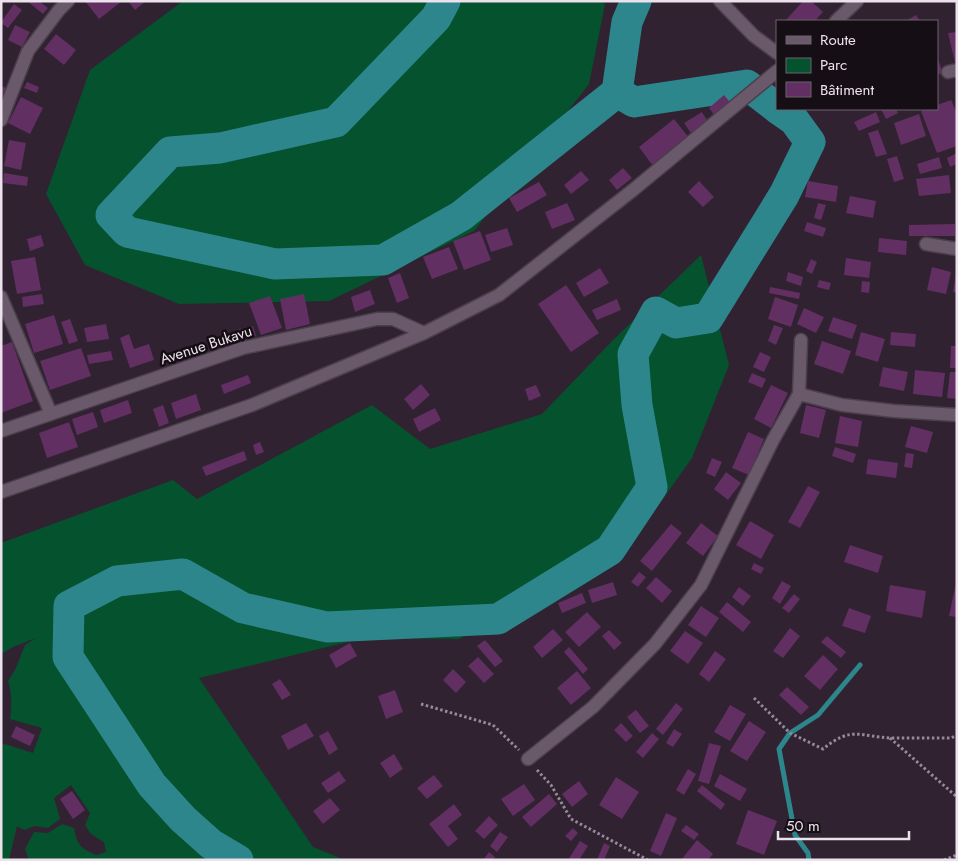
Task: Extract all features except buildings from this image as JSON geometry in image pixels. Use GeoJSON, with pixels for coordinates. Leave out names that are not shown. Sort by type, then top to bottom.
{"type":"FeatureCollection","features":[{"type":"Feature","properties":{"kind":"street"},"geometry":{"type":"LineString","coordinates":[[1,120],[28,51],[68,1]]}},
{"type":"Feature","properties":{"kind":"street"},"geometry":{"type":"LineString","coordinates":[[720,1],[754,36],[776,52]]}},
{"type":"Feature","properties":{"kind":"street"},"geometry":{"type":"LineString","coordinates":[[837,20],[857,1]]}},
{"type":"Feature","properties":{"kind":"street"},"geometry":{"type":"LineString","coordinates":[[1,492],[252,405],[424,333],[499,295],[633,190],[776,72]]}},
{"type":"Feature","properties":{"kind":"street"},"geometry":{"type":"LineString","coordinates":[[926,244],[957,249]]}},
{"type":"Feature","properties":{"kind":"street"},"geometry":{"type":"LineString","coordinates":[[1,297],[52,414]]}},
{"type":"Feature","properties":{"kind":"street","name":"Avenue Bukavu"},"geometry":{"type":"LineString","coordinates":[[1,431],[244,348],[376,319],[393,319],[424,333]]}},
{"type":"Feature","properties":{"kind":"street"},"geometry":{"type":"LineString","coordinates":[[528,759],[600,700],[655,644],[701,585],[773,440],[799,394],[801,340]]}},
{"type":"Feature","properties":{"kind":"street"},"geometry":{"type":"LineString","coordinates":[[799,394],[842,405],[957,415]]}},
{"type":"Feature","properties":{"kind":"path"},"geometry":{"type":"LineString","coordinates":[[754,698],[790,733],[823,749],[837,738],[860,733],[890,738],[950,738],[957,734]]}},
{"type":"Feature","properties":{"kind":"path"},"geometry":{"type":"LineString","coordinates":[[421,704],[493,725],[528,759],[551,786],[571,819],[648,860]]}},
{"type":"Feature","properties":{"kind":"path"},"geometry":{"type":"LineString","coordinates":[[890,738],[957,798]]}},
{"type":"Feature","properties":{"kind":"path"},"geometry":{"type":"LineString","coordinates":[[944,860],[957,855]]}},
{"type":"Feature","properties":{"kind":"green space"},"geometry":{"type":"Polygon","coordinates":[[[183,1],[602,1],[605,4],[589,84],[474,231],[329,301],[179,304],[85,265],[46,194],[90,70],[183,1]]]}},
{"type":"Feature","properties":{"kind":"green space"},"geometry":{"type":"Polygon","coordinates":[[[701,255],[729,365],[692,458],[630,545],[459,639],[364,638],[199,678],[313,847],[345,860],[29,860],[25,849],[34,832],[48,833],[62,824],[74,828],[78,842],[87,851],[97,855],[106,852],[104,842],[91,834],[85,825],[90,813],[71,785],[54,798],[60,819],[48,828],[35,826],[24,830],[17,826],[9,860],[1,860],[1,745],[5,744],[33,753],[42,728],[10,719],[11,700],[8,681],[15,670],[25,645],[36,638],[1,654],[1,543],[173,480],[197,499],[372,405],[430,449],[542,414],[613,340],[701,255]]]}},
{"type":"Feature","properties":{"kind":"waterway"},"geometry":{"type":"LineString","coordinates":[[445,1],[436,18],[336,122],[220,148],[170,152],[111,215],[127,232],[275,264],[383,260],[461,216],[617,92]]}},
{"type":"Feature","properties":{"kind":"waterway"},"geometry":{"type":"LineString","coordinates":[[636,1],[627,22],[617,92],[634,102],[747,85],[776,107]]}},
{"type":"Feature","properties":{"kind":"waterway"},"geometry":{"type":"LineString","coordinates":[[238,860],[211,844],[183,819],[152,785],[68,657],[69,606],[117,581],[183,574],[243,608],[327,627],[498,619],[610,550],[652,487],[637,405],[633,354],[656,312],[676,323],[708,318],[784,195],[810,142],[794,120],[779,110]]}},
{"type":"Feature","properties":{"kind":"waterway"},"geometry":{"type":"LineString","coordinates":[[809,860],[808,853],[795,835],[779,749],[790,733],[818,715],[860,665]]}}]}
